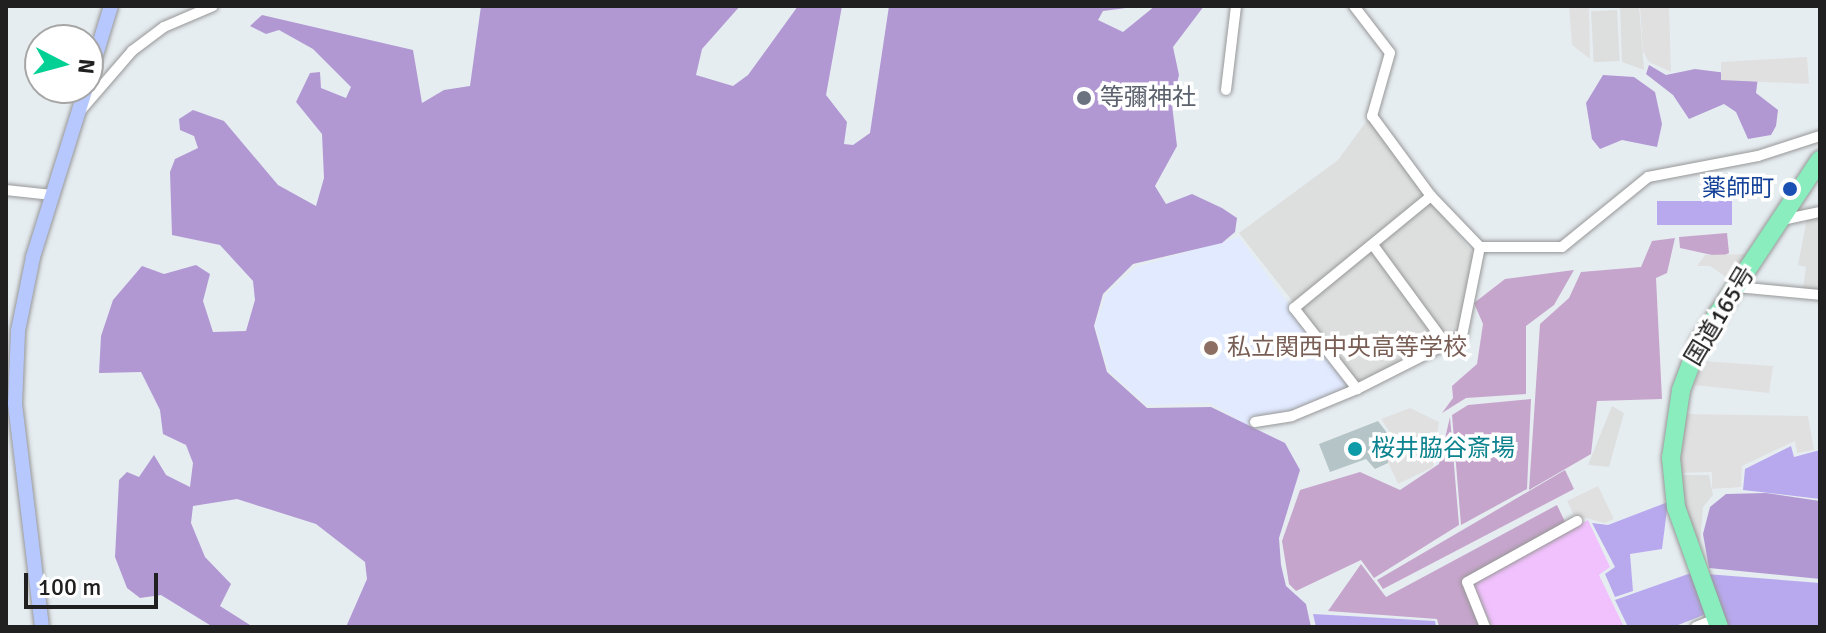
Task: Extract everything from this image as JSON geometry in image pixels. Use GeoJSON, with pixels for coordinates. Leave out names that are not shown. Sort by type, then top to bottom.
{"type":"FeatureCollection","features":[{"type":"Feature","properties":{"kind":"highway","name":"国道165号"},"geometry":{"type":"LineString","coordinates":[[1717,623],[1681,527],[1671,458],[1688,367],[1736,287],[1820,160]]}},
{"type":"Feature","properties":{"kind":"street"},"geometry":{"type":"LineString","coordinates":[[104,29],[111,6]]}},
{"type":"Feature","properties":{"kind":"street"},"geometry":{"type":"LineString","coordinates":[[78,115],[132,51],[164,27],[213,6]]}},
{"type":"Feature","properties":{"kind":"street"},"geometry":{"type":"LineString","coordinates":[[1226,90],[1236,6]]}},
{"type":"Feature","properties":{"kind":"street"},"geometry":{"type":"LineString","coordinates":[[1354,6],[1390,53],[1372,116],[1431,196],[1480,247],[1562,247],[1648,177],[1758,156],[1820,136]]}},
{"type":"Feature","properties":{"kind":"street"},"geometry":{"type":"LineString","coordinates":[[41,627],[15,404],[18,331],[52,195],[81,104]]}},
{"type":"Feature","properties":{"kind":"street"},"geometry":{"type":"LineString","coordinates":[[6,190],[52,195]]}},
{"type":"Feature","properties":{"kind":"street"},"geometry":{"type":"LineString","coordinates":[[1357,389],[1294,308],[1431,196]]}},
{"type":"Feature","properties":{"kind":"street"},"geometry":{"type":"LineString","coordinates":[[1780,221],[1820,212]]}},
{"type":"Feature","properties":{"kind":"street"},"geometry":{"type":"LineString","coordinates":[[1373,245],[1448,347]]}},
{"type":"Feature","properties":{"kind":"street"},"geometry":{"type":"LineString","coordinates":[[1255,422],[1292,416],[1448,347],[1462,336],[1480,247]]}},
{"type":"Feature","properties":{"kind":"street"},"geometry":{"type":"LineString","coordinates":[[1736,287],[1820,295]]}},
{"type":"Feature","properties":{"kind":"street"},"geometry":{"type":"LineString","coordinates":[[1485,627],[1467,582],[1577,521]]}},
{"type":"Feature","properties":{"kind":"street"},"geometry":{"type":"LineString","coordinates":[[1696,627],[1717,623]]}},
{"type":"Feature","properties":{"kind":"shaded area"},"geometry":{"type":"Polygon","coordinates":[[[481,6],[740,6],[702,49],[696,75],[733,86],[748,75],[798,6],[842,6],[826,95],[847,122],[844,144],[853,145],[870,133],[889,6],[1141,6],[1103,11],[1098,20],[1123,32],[1155,6],[1204,6],[1173,47],[1179,75],[1172,105],[1177,146],[1155,186],[1166,204],[1192,194],[1222,208],[1237,218],[1235,232],[1222,243],[1133,264],[1103,294],[1094,326],[1107,372],[1147,408],[1211,407],[1285,443],[1300,470],[1279,538],[1281,565],[1286,586],[1306,604],[1311,627],[346,627],[367,579],[365,562],[316,524],[237,499],[193,506],[191,523],[205,557],[231,584],[220,606],[250,625],[213,627],[161,595],[140,598],[127,588],[115,557],[119,480],[127,472],[139,477],[154,455],[166,475],[190,487],[193,463],[186,445],[163,434],[160,410],[141,372],[99,373],[101,336],[113,300],[142,266],[164,274],[196,265],[210,274],[203,301],[213,332],[246,331],[255,300],[253,281],[220,245],[172,235],[170,172],[175,159],[198,148],[194,136],[180,130],[179,119],[193,110],[224,121],[278,185],[316,206],[324,178],[322,134],[296,102],[310,73],[320,72],[321,88],[346,98],[351,87],[313,49],[279,30],[266,34],[250,26],[262,15],[413,50],[422,103],[444,90],[470,86],[481,6]]]}},
{"type":"Feature","properties":{"kind":"shaded area"},"geometry":{"type":"Polygon","coordinates":[[[1569,6],[1589,6],[1590,59],[1572,45],[1569,6]]]}},
{"type":"Feature","properties":{"kind":"shaded area"},"geometry":{"type":"Polygon","coordinates":[[[1620,6],[1639,6],[1644,70],[1622,62],[1620,6]]]}},
{"type":"Feature","properties":{"kind":"shaded area"},"geometry":{"type":"Polygon","coordinates":[[[1640,6],[1669,6],[1671,72],[1649,62],[1643,51],[1640,6]]]}},
{"type":"Feature","properties":{"kind":"shaded area"},"geometry":{"type":"Polygon","coordinates":[[[1617,10],[1620,61],[1594,62],[1591,11],[1617,10]]]}},
{"type":"Feature","properties":{"kind":"shaded area"},"geometry":{"type":"Polygon","coordinates":[[[1807,57],[1809,84],[1721,80],[1721,62],[1807,57]]]}},
{"type":"Feature","properties":{"kind":"shaded area"},"geometry":{"type":"Polygon","coordinates":[[[1649,65],[1666,75],[1695,69],[1758,77],[1756,93],[1778,110],[1776,126],[1771,135],[1748,139],[1736,112],[1724,104],[1689,119],[1673,95],[1646,74],[1649,65]]]}},
{"type":"Feature","properties":{"kind":"shaded area"},"geometry":{"type":"Polygon","coordinates":[[[1603,75],[1634,77],[1655,92],[1662,124],[1657,147],[1622,140],[1600,149],[1592,139],[1586,103],[1603,75]]]}},
{"type":"Feature","properties":{"kind":"shaded area"},"geometry":{"type":"Polygon","coordinates":[[[1368,119],[1474,255],[1459,335],[1358,385],[1239,233],[1338,160],[1368,119]]]}},
{"type":"Feature","properties":{"kind":"shaded area"},"geometry":{"type":"Polygon","coordinates":[[[1657,201],[1732,201],[1732,225],[1657,225],[1657,201]]]}},
{"type":"Feature","properties":{"kind":"shaded area"},"geometry":{"type":"Polygon","coordinates":[[[1820,216],[1820,289],[1803,289],[1806,267],[1798,265],[1807,218],[1820,216]]]}},
{"type":"Feature","properties":{"kind":"shaded area"},"geometry":{"type":"Polygon","coordinates":[[[1727,233],[1729,253],[1721,257],[1680,248],[1679,237],[1727,233]]]}},
{"type":"Feature","properties":{"kind":"shaded area","name":"私立関西中央高等学校"},"geometry":{"type":"Polygon","coordinates":[[[1239,237],[1351,389],[1248,425],[1210,403],[1147,405],[1109,371],[1095,326],[1106,294],[1136,267],[1239,237]]]}},
{"type":"Feature","properties":{"kind":"shaded area"},"geometry":{"type":"Polygon","coordinates":[[[1675,238],[1667,273],[1656,278],[1662,399],[1597,401],[1591,454],[1529,490],[1540,324],[1569,298],[1581,272],[1641,267],[1652,241],[1675,238]]]}},
{"type":"Feature","properties":{"kind":"shaded area"},"geometry":{"type":"Polygon","coordinates":[[[1750,254],[1730,280],[1710,266],[1697,266],[1705,255],[1750,254]]]}},
{"type":"Feature","properties":{"kind":"shaded area"},"geometry":{"type":"Polygon","coordinates":[[[1574,270],[1554,305],[1526,326],[1526,394],[1466,398],[1442,413],[1453,398],[1452,386],[1477,364],[1483,324],[1474,303],[1505,279],[1574,270]]]}},
{"type":"Feature","properties":{"kind":"shaded area"},"geometry":{"type":"Polygon","coordinates":[[[1704,361],[1773,366],[1769,393],[1694,385],[1704,361]]]}},
{"type":"Feature","properties":{"kind":"shaded area"},"geometry":{"type":"Polygon","coordinates":[[[1531,399],[1527,489],[1461,525],[1452,415],[1468,405],[1531,399]]]}},
{"type":"Feature","properties":{"kind":"shaded area"},"geometry":{"type":"Polygon","coordinates":[[[1612,406],[1624,413],[1609,467],[1588,465],[1612,406]]]}},
{"type":"Feature","properties":{"kind":"shaded area"},"geometry":{"type":"Polygon","coordinates":[[[1410,408],[1439,422],[1433,467],[1398,484],[1387,460],[1394,458],[1391,447],[1397,443],[1381,419],[1410,408]]]}},
{"type":"Feature","properties":{"kind":"shaded area"},"geometry":{"type":"Polygon","coordinates":[[[1683,414],[1808,416],[1814,450],[1797,453],[1795,441],[1742,466],[1741,487],[1712,489],[1712,472],[1677,473],[1683,414]]]}},
{"type":"Feature","properties":{"kind":"shaded area"},"geometry":{"type":"Polygon","coordinates":[[[1450,417],[1459,525],[1374,578],[1361,560],[1296,591],[1289,584],[1282,541],[1300,490],[1360,472],[1400,490],[1439,464],[1450,417]]]}},
{"type":"Feature","properties":{"kind":"shaded area"},"geometry":{"type":"Polygon","coordinates":[[[1791,446],[1794,457],[1820,450],[1820,499],[1743,490],[1745,469],[1791,446]]]}},
{"type":"Feature","properties":{"kind":"shaded area"},"geometry":{"type":"Polygon","coordinates":[[[1565,470],[1574,489],[1383,589],[1377,580],[1565,470]]]}},
{"type":"Feature","properties":{"kind":"shaded area"},"geometry":{"type":"Polygon","coordinates":[[[1678,475],[1709,475],[1713,495],[1703,507],[1700,541],[1694,545],[1678,475]]]}},
{"type":"Feature","properties":{"kind":"shaded area"},"geometry":{"type":"Polygon","coordinates":[[[1598,486],[1614,519],[1605,523],[1574,515],[1567,501],[1598,486]]]}},
{"type":"Feature","properties":{"kind":"shaded area"},"geometry":{"type":"Polygon","coordinates":[[[1766,493],[1820,501],[1820,579],[1709,568],[1703,534],[1710,507],[1726,494],[1766,493]]]}},
{"type":"Feature","properties":{"kind":"shaded area"},"geometry":{"type":"Polygon","coordinates":[[[1668,502],[1662,549],[1630,554],[1633,591],[1615,597],[1605,574],[1615,567],[1592,523],[1608,525],[1668,502]]]}},
{"type":"Feature","properties":{"kind":"shaded area"},"geometry":{"type":"Polygon","coordinates":[[[1557,505],[1567,526],[1468,588],[1487,627],[1439,627],[1437,619],[1328,611],[1361,564],[1386,597],[1557,505]]]}},
{"type":"Feature","properties":{"kind":"shaded area"},"geometry":{"type":"Polygon","coordinates":[[[1588,520],[1610,567],[1599,575],[1624,627],[1492,627],[1472,584],[1588,520]]]}},
{"type":"Feature","properties":{"kind":"shaded area"},"geometry":{"type":"Polygon","coordinates":[[[1691,573],[1706,614],[1673,627],[1628,627],[1615,600],[1691,573]]]}},
{"type":"Feature","properties":{"kind":"shaded area"},"geometry":{"type":"Polygon","coordinates":[[[1706,574],[1820,583],[1820,627],[1728,627],[1706,574]]]}},
{"type":"Feature","properties":{"kind":"shaded area"},"geometry":{"type":"Polygon","coordinates":[[[1313,614],[1435,621],[1436,627],[1316,627],[1313,614]]]}},
{"type":"Feature","properties":{"kind":"building","name":"桜井脇谷斎場"},"geometry":{"type":"Polygon","coordinates":[[[1378,421],[1394,442],[1387,445],[1388,463],[1375,469],[1366,459],[1330,472],[1319,444],[1378,421]]]}},
{"type":"Feature","properties":{"kind":"place","name":"等彌神社"},"geometry":{"type":"Point","coordinates":[1084,98]}},
{"type":"Feature","properties":{"kind":"place","name":"薬師町"},"geometry":{"type":"Point","coordinates":[1790,189]}},
{"type":"Feature","properties":{"kind":"place","name":"私立関西中央高等学校"},"geometry":{"type":"Point","coordinates":[1211,348]}},
{"type":"Feature","properties":{"kind":"place","name":"桜井脇谷斎場"},"geometry":{"type":"Point","coordinates":[1355,449]}}]}
